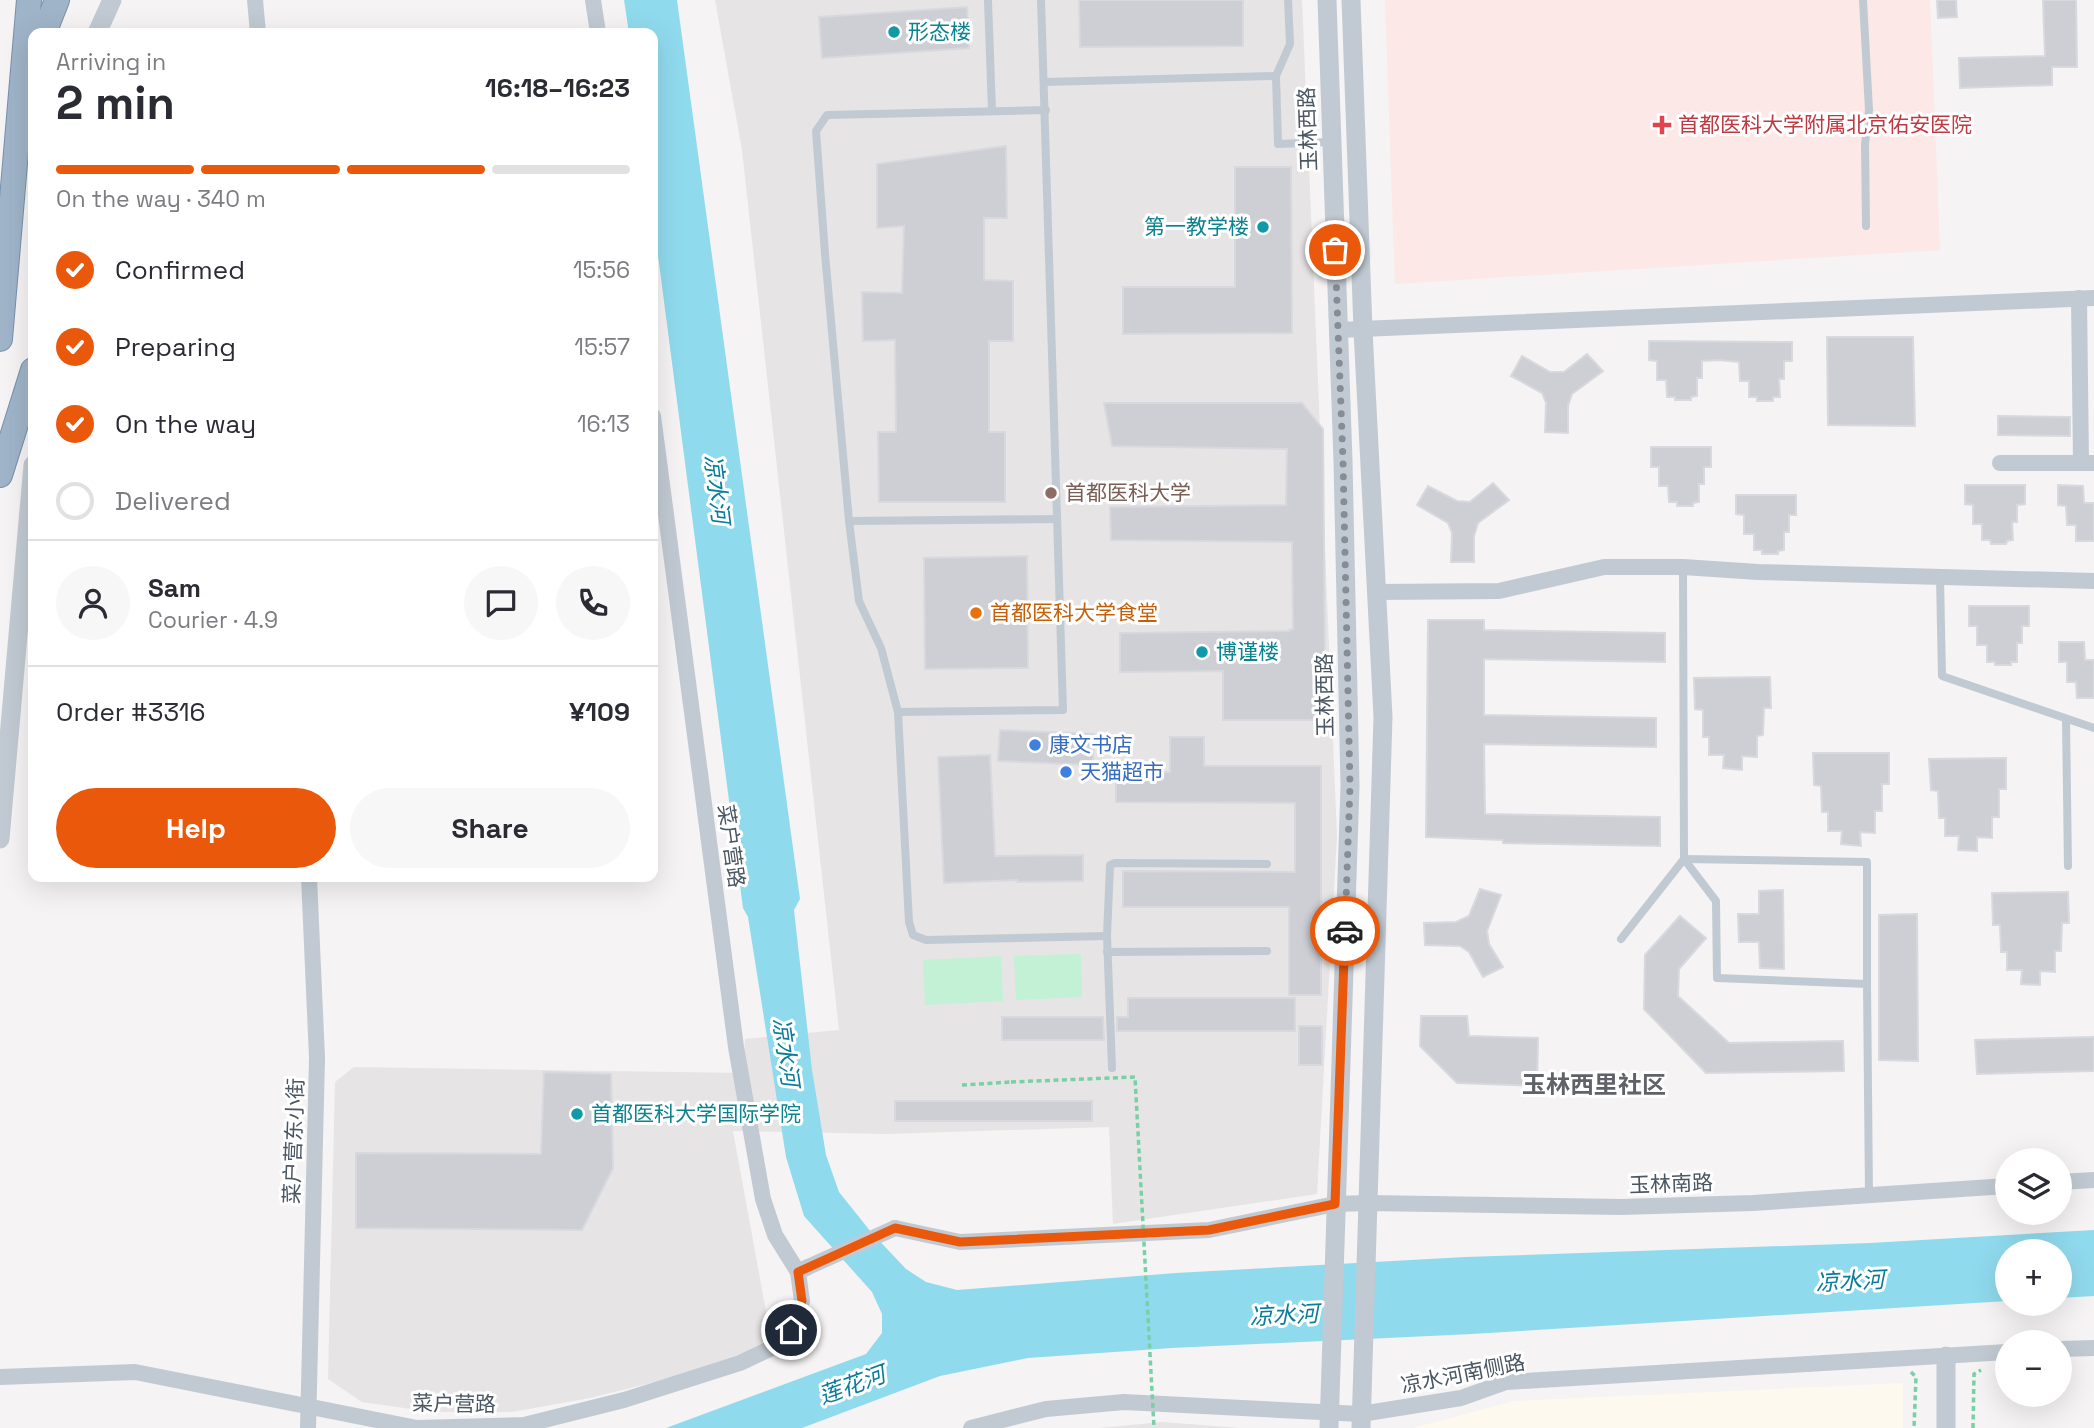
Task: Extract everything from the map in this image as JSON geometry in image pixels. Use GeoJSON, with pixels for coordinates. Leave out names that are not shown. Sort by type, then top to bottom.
{"type":"FeatureCollection","features":[{"type":"Feature","properties":{"kind":"highway"},"geometry":{"type":"LineString","coordinates":[[0,339],[29,0]]}},
{"type":"Feature","properties":{"kind":"highway"},"geometry":{"type":"LineString","coordinates":[[46,28],[57,0]]}},
{"type":"Feature","properties":{"kind":"highway"},"geometry":{"type":"LineString","coordinates":[[16,138],[28,105]]}},
{"type":"Feature","properties":{"kind":"highway"},"geometry":{"type":"LineString","coordinates":[[0,475],[28,386]]}},
{"type":"Feature","properties":{"kind":"street"},"geometry":{"type":"LineString","coordinates":[[99,28],[112,0]]}},
{"type":"Feature","properties":{"kind":"street"},"geometry":{"type":"LineString","coordinates":[[255,0],[258,28]]}},
{"type":"Feature","properties":{"kind":"street"},"geometry":{"type":"LineString","coordinates":[[593,0],[597,28]]}},
{"type":"Feature","properties":{"kind":"street","name":"玉林西路"},"geometry":{"type":"LineString","coordinates":[[1326,0],[1350,786],[1329,1420]]}},
{"type":"Feature","properties":{"kind":"street"},"geometry":{"type":"LineString","coordinates":[[1351,0],[1363,330],[1383,717],[1361,1421]]}},
{"type":"Feature","properties":{"kind":"street"},"geometry":{"type":"LineString","coordinates":[[1338,330],[2087,298],[2087,463],[2000,463]]}},
{"type":"Feature","properties":{"kind":"street","name":"菜户营路"},"geometry":{"type":"LineString","coordinates":[[0,1377],[135,1372],[417,1428],[524,1425],[624,1400],[740,1363],[776,1346],[791,1330],[802,1301],[803,1270],[775,1235],[764,1199],[736,1047],[658,454]]}},
{"type":"Feature","properties":{"kind":"street"},"geometry":{"type":"LineString","coordinates":[[0,839],[28,523]]}},
{"type":"Feature","properties":{"kind":"street"},"geometry":{"type":"LineString","coordinates":[[1378,592],[1499,591],[1604,567],[1683,567],[2094,581]]}},
{"type":"Feature","properties":{"kind":"street","name":"菜户营东小街"},"geometry":{"type":"LineString","coordinates":[[309,882],[317,1058],[309,1428]]}},
{"type":"Feature","properties":{"kind":"street"},"geometry":{"type":"LineString","coordinates":[[2072,1181],[2094,1180]]}},
{"type":"Feature","properties":{"kind":"street","name":"玉林南路"},"geometry":{"type":"LineString","coordinates":[[803,1270],[895,1228],[960,1242],[1209,1230],[1335,1204],[1621,1207],[1753,1203],[1995,1187]]}},
{"type":"Feature","properties":{"kind":"street"},"geometry":{"type":"LineString","coordinates":[[2072,1349],[2094,1348]]}},
{"type":"Feature","properties":{"kind":"street","name":"凉水河南侧路"},"geometry":{"type":"LineString","coordinates":[[971,1428],[1046,1409],[1124,1402],[1361,1421],[1461,1398],[1506,1382],[1995,1353]]}},
{"type":"Feature","properties":{"kind":"street"},"geometry":{"type":"LineString","coordinates":[[1946,1356],[1946,1428]]}},
{"type":"Feature","properties":{"kind":"lane"},"geometry":{"type":"LineString","coordinates":[[988,0],[992,111]]}},
{"type":"Feature","properties":{"kind":"lane"},"geometry":{"type":"LineString","coordinates":[[898,712],[1063,710],[1041,0]]}},
{"type":"Feature","properties":{"kind":"lane"},"geometry":{"type":"LineString","coordinates":[[1288,0],[1290,44],[1276,76],[1278,144],[1331,142]]}},
{"type":"Feature","properties":{"kind":"lane"},"geometry":{"type":"LineString","coordinates":[[1863,0],[1869,110],[1865,144],[1866,226]]}},
{"type":"Feature","properties":{"kind":"lane"},"geometry":{"type":"LineString","coordinates":[[1045,82],[1276,76]]}},
{"type":"Feature","properties":{"kind":"lane"},"geometry":{"type":"LineString","coordinates":[[1046,110],[827,115],[816,131],[825,254],[849,521],[859,601],[881,648],[898,712],[909,922],[913,935],[926,940],[1107,936]]}},
{"type":"Feature","properties":{"kind":"lane"},"geometry":{"type":"LineString","coordinates":[[849,521],[1057,519]]}},
{"type":"Feature","properties":{"kind":"lane"},"geometry":{"type":"LineString","coordinates":[[1683,567],[1684,859],[1716,901],[1717,978],[1867,984]]}},
{"type":"Feature","properties":{"kind":"lane"},"geometry":{"type":"LineString","coordinates":[[1940,577],[1942,676],[2094,728]]}},
{"type":"Feature","properties":{"kind":"lane"},"geometry":{"type":"LineString","coordinates":[[2066,719],[2068,866]]}},
{"type":"Feature","properties":{"kind":"lane"},"geometry":{"type":"LineString","coordinates":[[1620,939],[1684,859]]}},
{"type":"Feature","properties":{"kind":"lane"},"geometry":{"type":"LineString","coordinates":[[1684,859],[1867,862],[1869,1195]]}},
{"type":"Feature","properties":{"kind":"lane"},"geometry":{"type":"LineString","coordinates":[[1112,1069],[1107,953],[1110,865],[1267,864]]}},
{"type":"Feature","properties":{"kind":"lane"},"geometry":{"type":"LineString","coordinates":[[1107,953],[1267,951]]}},
{"type":"Feature","properties":{"kind":"path"},"geometry":{"type":"LineString","coordinates":[[961,1085],[1135,1077],[1154,1428]]}},
{"type":"Feature","properties":{"kind":"path"},"geometry":{"type":"LineString","coordinates":[[1973,1428],[1974,1374],[1982,1370]]}},
{"type":"Feature","properties":{"kind":"shaded area","name":"首都医科大学"},"geometry":{"type":"Polygon","coordinates":[[[715,0],[1302,0],[1337,836],[1317,1194],[1113,1224],[1109,1127],[887,1134],[733,1131],[771,1339],[751,1350],[695,1372],[590,1398],[512,1412],[432,1412],[362,1402],[328,1379],[335,1082],[354,1067],[743,1073],[745,1039],[839,1030],[742,150],[715,0]]]}},
{"type":"Feature","properties":{"kind":"shaded area","name":"首都医科大学附属北京佑安医院"},"geometry":{"type":"Polygon","coordinates":[[[1385,0],[1930,0],[1940,250],[1395,284],[1385,0]]]}},
{"type":"Feature","properties":{"kind":"shaded area"},"geometry":{"type":"Polygon","coordinates":[[[1903,1383],[1903,1428],[1413,1428],[1514,1401],[1903,1383]]]}},
{"type":"Feature","properties":{"kind":"shaded area"},"geometry":{"type":"Polygon","coordinates":[[[1162,1422],[1240,1428],[1099,1428],[1162,1422]]]}},
{"type":"Feature","properties":{"kind":"green space"},"geometry":{"type":"Polygon","coordinates":[[[1081,954],[1082,997],[1016,1000],[1014,956],[1081,954]]]}},
{"type":"Feature","properties":{"kind":"green space"},"geometry":{"type":"Polygon","coordinates":[[[1001,956],[1003,1001],[925,1005],[923,960],[1001,956]]]}},
{"type":"Feature","properties":{"kind":"water"},"geometry":{"type":"Polygon","coordinates":[[[624,0],[677,0],[800,899],[794,910],[812,1070],[826,1155],[839,1192],[871,1232],[906,1269],[926,1282],[957,1290],[1176,1273],[1465,1257],[1870,1243],[2094,1230],[2094,1296],[2072,1297],[2072,1239],[1995,1239],[1995,1302],[1028,1358],[940,1376],[802,1428],[666,1428],[866,1354],[882,1333],[882,1314],[872,1292],[804,1216],[786,1157],[748,917],[743,908],[658,255],[658,28],[628,28],[624,0]]]}},
{"type":"Feature","properties":{"kind":"building"},"geometry":{"type":"Polygon","coordinates":[[[1079,0],[1243,0],[1243,46],[1080,47],[1079,0]]]}},
{"type":"Feature","properties":{"kind":"building"},"geometry":{"type":"Polygon","coordinates":[[[1937,0],[1956,0],[1957,17],[1938,18],[1937,0]]]}},
{"type":"Feature","properties":{"kind":"building"},"geometry":{"type":"Polygon","coordinates":[[[2043,0],[2076,0],[2077,67],[2052,67],[2052,85],[1960,88],[1959,58],[2045,56],[2043,0]]]}},
{"type":"Feature","properties":{"kind":"building","name":"形态楼"},"geometry":{"type":"Polygon","coordinates":[[[967,7],[969,48],[822,58],[819,17],[967,7]]]}},
{"type":"Feature","properties":{"kind":"building"},"geometry":{"type":"Polygon","coordinates":[[[1006,146],[1007,218],[984,218],[984,280],[1013,281],[1013,341],[989,341],[989,432],[1005,432],[1005,502],[879,502],[878,432],[896,432],[895,340],[863,341],[862,292],[902,293],[904,226],[877,228],[877,164],[1006,146]]]}},
{"type":"Feature","properties":{"kind":"building","name":"第一教学楼"},"geometry":{"type":"Polygon","coordinates":[[[1235,167],[1291,167],[1292,333],[1123,334],[1123,287],[1235,287],[1235,167]]]}},
{"type":"Feature","properties":{"kind":"building"},"geometry":{"type":"Polygon","coordinates":[[[1827,337],[1913,337],[1915,426],[1828,425],[1827,337]]]}},
{"type":"Feature","properties":{"kind":"building"},"geometry":{"type":"Polygon","coordinates":[[[1649,341],[1792,342],[1792,361],[1784,361],[1784,379],[1779,379],[1780,397],[1773,397],[1773,401],[1757,401],[1757,397],[1749,397],[1749,381],[1740,381],[1739,362],[1719,360],[1702,361],[1702,378],[1697,378],[1697,396],[1691,397],[1691,400],[1675,400],[1675,397],[1667,397],[1666,380],[1657,380],[1657,361],[1649,360],[1649,341]]]}},
{"type":"Feature","properties":{"kind":"building"},"geometry":{"type":"Polygon","coordinates":[[[1587,354],[1603,371],[1572,394],[1568,406],[1568,433],[1545,432],[1546,403],[1542,393],[1511,376],[1522,356],[1550,372],[1564,372],[1587,354]]]}},
{"type":"Feature","properties":{"kind":"building"},"geometry":{"type":"Polygon","coordinates":[[[1104,403],[1302,403],[1323,429],[1325,666],[1316,674],[1316,720],[1223,720],[1223,671],[1120,672],[1120,633],[1293,629],[1292,542],[1111,540],[1110,507],[1286,505],[1287,449],[1112,446],[1104,403]]]}},
{"type":"Feature","properties":{"kind":"building"},"geometry":{"type":"Polygon","coordinates":[[[1998,416],[2070,417],[2070,436],[1998,435],[1998,416]]]}},
{"type":"Feature","properties":{"kind":"building"},"geometry":{"type":"Polygon","coordinates":[[[1651,447],[1711,447],[1711,467],[1704,467],[1704,484],[1699,484],[1699,502],[1693,503],[1693,506],[1677,506],[1677,502],[1669,502],[1668,486],[1659,486],[1659,467],[1651,467],[1651,447]]]}},
{"type":"Feature","properties":{"kind":"building"},"geometry":{"type":"Polygon","coordinates":[[[1493,483],[1509,500],[1478,523],[1474,536],[1474,562],[1451,562],[1452,533],[1448,523],[1417,505],[1428,486],[1457,501],[1470,502],[1493,483]]]}},
{"type":"Feature","properties":{"kind":"building"},"geometry":{"type":"Polygon","coordinates":[[[1965,485],[2025,485],[2025,504],[2017,505],[2017,522],[2012,522],[2013,540],[2007,541],[2006,544],[1991,544],[1990,540],[1982,540],[1982,524],[1973,524],[1973,505],[1965,504],[1965,485]]]}},
{"type":"Feature","properties":{"kind":"building"},"geometry":{"type":"Polygon","coordinates":[[[2058,485],[2083,486],[2084,503],[2094,503],[2094,541],[2076,541],[2076,525],[2067,525],[2066,506],[2058,505],[2058,485]]]}},
{"type":"Feature","properties":{"kind":"building"},"geometry":{"type":"Polygon","coordinates":[[[1736,495],[1796,495],[1796,515],[1789,515],[1789,532],[1784,532],[1784,550],[1778,551],[1778,554],[1762,554],[1762,550],[1754,550],[1754,534],[1744,534],[1744,515],[1736,514],[1736,495]]]}},
{"type":"Feature","properties":{"kind":"building","name":"首都医科大学食堂"},"geometry":{"type":"Polygon","coordinates":[[[1027,556],[1028,668],[925,669],[924,558],[1027,556]]]}},
{"type":"Feature","properties":{"kind":"building"},"geometry":{"type":"Polygon","coordinates":[[[1969,606],[2029,606],[2029,626],[2022,626],[2022,643],[2017,643],[2017,662],[2011,662],[2011,665],[1995,665],[1995,662],[1987,662],[1987,645],[1977,645],[1977,626],[1969,626],[1969,606]]]}},
{"type":"Feature","properties":{"kind":"building"},"geometry":{"type":"Polygon","coordinates":[[[1428,620],[1484,620],[1484,630],[1665,633],[1665,662],[1484,659],[1484,715],[1656,718],[1656,747],[1484,744],[1485,814],[1660,817],[1660,846],[1503,843],[1503,840],[1426,837],[1428,620]]]}},
{"type":"Feature","properties":{"kind":"building"},"geometry":{"type":"Polygon","coordinates":[[[2059,642],[2084,642],[2085,660],[2094,660],[2094,698],[2077,698],[2076,682],[2067,682],[2067,662],[2059,662],[2059,642]]]}},
{"type":"Feature","properties":{"kind":"building"},"geometry":{"type":"Polygon","coordinates":[[[1770,677],[1771,708],[1764,708],[1763,735],[1757,736],[1757,757],[1742,756],[1742,770],[1723,768],[1724,755],[1709,755],[1709,737],[1703,737],[1703,710],[1695,709],[1694,678],[1770,677]]]}},
{"type":"Feature","properties":{"kind":"building"},"geometry":{"type":"Polygon","coordinates":[[[1000,730],[1094,734],[1093,765],[998,761],[1000,730]]]}},
{"type":"Feature","properties":{"kind":"building"},"geometry":{"type":"Polygon","coordinates":[[[1170,737],[1204,737],[1204,766],[1321,766],[1321,995],[1289,995],[1289,907],[1123,907],[1123,871],[1295,872],[1295,803],[1116,802],[1116,772],[1170,772],[1170,737]]]}},
{"type":"Feature","properties":{"kind":"building"},"geometry":{"type":"Polygon","coordinates":[[[1813,753],[1889,753],[1889,784],[1882,784],[1882,811],[1875,811],[1875,833],[1860,832],[1861,846],[1841,844],[1842,831],[1828,831],[1828,812],[1822,812],[1821,786],[1814,785],[1813,753]]]}},
{"type":"Feature","properties":{"kind":"building"},"geometry":{"type":"Polygon","coordinates":[[[990,755],[995,856],[1083,855],[1083,881],[944,883],[938,757],[990,755]]]}},
{"type":"Feature","properties":{"kind":"building"},"geometry":{"type":"Polygon","coordinates":[[[2006,758],[2006,789],[1999,789],[1999,817],[1992,817],[1992,838],[1977,837],[1977,851],[1958,850],[1959,836],[1945,836],[1945,818],[1939,818],[1938,791],[1931,790],[1929,759],[2006,758]]]}},
{"type":"Feature","properties":{"kind":"building"},"geometry":{"type":"Polygon","coordinates":[[[1480,889],[1501,895],[1487,931],[1489,944],[1503,967],[1483,977],[1469,952],[1460,946],[1425,945],[1424,923],[1456,922],[1469,916],[1480,889]]]}},
{"type":"Feature","properties":{"kind":"building"},"geometry":{"type":"Polygon","coordinates":[[[1783,890],[1784,969],[1760,968],[1759,942],[1739,942],[1738,914],[1759,914],[1759,891],[1783,890]]]}},
{"type":"Feature","properties":{"kind":"building"},"geometry":{"type":"Polygon","coordinates":[[[2068,892],[2069,923],[2062,923],[2061,951],[2055,951],[2055,972],[2040,971],[2040,985],[2021,984],[2022,970],[2007,970],[2007,952],[2001,952],[2000,925],[1993,925],[1992,893],[2068,892]]]}},
{"type":"Feature","properties":{"kind":"building"},"geometry":{"type":"Polygon","coordinates":[[[1917,914],[1918,1061],[1879,1060],[1879,915],[1917,914]]]}},
{"type":"Feature","properties":{"kind":"building"},"geometry":{"type":"Polygon","coordinates":[[[1680,916],[1706,938],[1679,969],[1678,996],[1729,1043],[1843,1041],[1844,1071],[1706,1073],[1644,1009],[1645,955],[1680,916]]]}},
{"type":"Feature","properties":{"kind":"building"},"geometry":{"type":"Polygon","coordinates":[[[1128,998],[1295,998],[1295,1031],[1117,1031],[1117,1017],[1128,1017],[1128,998]]]}},
{"type":"Feature","properties":{"kind":"building"},"geometry":{"type":"Polygon","coordinates":[[[1421,1016],[1467,1016],[1469,1036],[1538,1038],[1537,1086],[1457,1083],[1420,1046],[1421,1016]]]}},
{"type":"Feature","properties":{"kind":"building"},"geometry":{"type":"Polygon","coordinates":[[[1002,1017],[1103,1017],[1104,1040],[1002,1040],[1002,1017]]]}},
{"type":"Feature","properties":{"kind":"building"},"geometry":{"type":"Polygon","coordinates":[[[1299,1026],[1322,1026],[1322,1065],[1299,1065],[1299,1026]]]}},
{"type":"Feature","properties":{"kind":"building"},"geometry":{"type":"Polygon","coordinates":[[[2094,1037],[2094,1071],[1977,1074],[1975,1040],[2094,1037]]]}},
{"type":"Feature","properties":{"kind":"building","name":"首都医科大学国际学院"},"geometry":{"type":"Polygon","coordinates":[[[544,1072],[611,1074],[613,1168],[582,1230],[356,1228],[356,1153],[541,1154],[544,1072]]]}},
{"type":"Feature","properties":{"kind":"building"},"geometry":{"type":"Polygon","coordinates":[[[895,1101],[1092,1101],[1092,1121],[895,1121],[895,1101]]]}},
{"type":"Feature","properties":{"kind":"way so far"},"geometry":{"type":"LineString","coordinates":[[1335,250],[1350,786],[1345,931]]}},
{"type":"Feature","properties":{"kind":"place","name":"形态楼"},"geometry":{"type":"Point","coordinates":[894,32]}},
{"type":"Feature","properties":{"kind":"place","name":"首都医科大学附属北京佑安医院"},"geometry":{"type":"Point","coordinates":[1662,125]}},
{"type":"Feature","properties":{"kind":"place","name":"第一教学楼"},"geometry":{"type":"Point","coordinates":[1263,227]}},
{"type":"Feature","properties":{"kind":"place","name":"首都医科大学"},"geometry":{"type":"Point","coordinates":[1051,493]}},
{"type":"Feature","properties":{"kind":"place","name":"首都医科大学食堂"},"geometry":{"type":"Point","coordinates":[976,613]}},
{"type":"Feature","properties":{"kind":"place","name":"博谨楼"},"geometry":{"type":"Point","coordinates":[1202,652]}},
{"type":"Feature","properties":{"kind":"place","name":"康文书店"},"geometry":{"type":"Point","coordinates":[1035,745]}},
{"type":"Feature","properties":{"kind":"place","name":"天猫超市"},"geometry":{"type":"Point","coordinates":[1066,772]}},
{"type":"Feature","properties":{"kind":"place","name":"首都医科大学国际学院"},"geometry":{"type":"Point","coordinates":[577,1114]}},
{"type":"Feature","properties":{"kind":"district","name":"玉林西里社区"},"geometry":{"type":"Point","coordinates":[1594,1085]}},
{"type":"Feature","properties":{"kind":"route"},"geometry":{"type":"LineString","coordinates":[[791,1330],[802,1301],[798,1272],[895,1228],[960,1242],[1209,1230],[1335,1204],[1345,931]]}},
{"type":"Feature","properties":{"kind":"water label","name":"凉水河"},"geometry":{"type":"Point","coordinates":[717,489]}},
{"type":"Feature","properties":{"kind":"water label","name":"凉水河"},"geometry":{"type":"Point","coordinates":[786,1052]}},
{"type":"Feature","properties":{"kind":"water label","name":"凉水河"},"geometry":{"type":"Point","coordinates":[1850,1281]}},
{"type":"Feature","properties":{"kind":"water label","name":"凉水河"},"geometry":{"type":"Point","coordinates":[1284,1315]}},
{"type":"Feature","properties":{"kind":"water label","name":"莲花河"},"geometry":{"type":"Point","coordinates":[852,1385]}}]}
